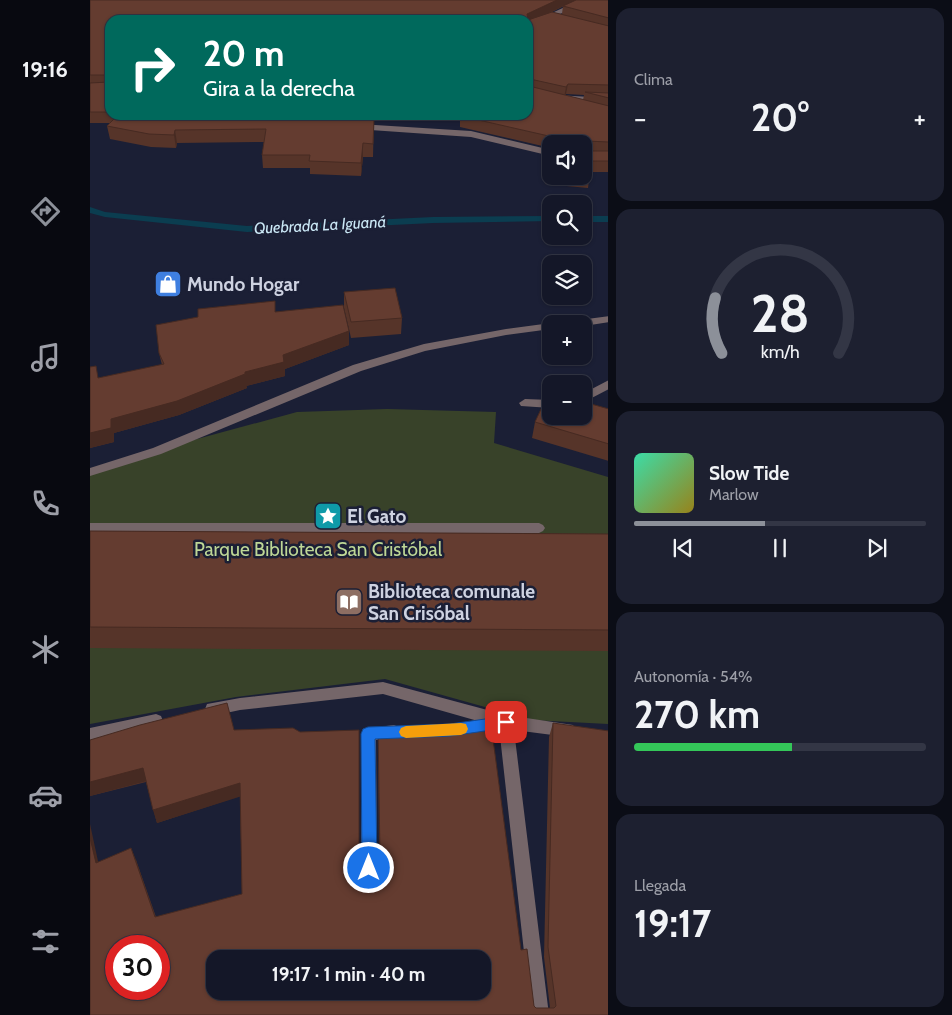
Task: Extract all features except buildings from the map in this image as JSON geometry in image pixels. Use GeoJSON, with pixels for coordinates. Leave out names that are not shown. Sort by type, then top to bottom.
{"type":"FeatureCollection","features":[{"type":"Feature","properties":{"kind":"street"},"geometry":{"type":"LineString","coordinates":[[533,25],[586,0]]}},
{"type":"Feature","properties":{"kind":"street"},"geometry":{"type":"LineString","coordinates":[[547,18],[562,20]]}},
{"type":"Feature","properties":{"kind":"street"},"geometry":{"type":"LineString","coordinates":[[582,107],[548,97],[608,100]]}},
{"type":"Feature","properties":{"kind":"street"},"geometry":{"type":"LineString","coordinates":[[354,126],[472,134],[542,150]]}},
{"type":"Feature","properties":{"kind":"street"},"geometry":{"type":"LineString","coordinates":[[592,321],[608,319]]}},
{"type":"Feature","properties":{"kind":"street"},"geometry":{"type":"LineString","coordinates":[[90,472],[157,451],[367,366],[424,348],[506,332],[542,327]]}},
{"type":"Feature","properties":{"kind":"street"},"geometry":{"type":"LineString","coordinates":[[592,393],[608,384]]}},
{"type":"Feature","properties":{"kind":"street"},"geometry":{"type":"LineString","coordinates":[[525,403],[542,404]]}},
{"type":"Feature","properties":{"kind":"street"},"geometry":{"type":"LineString","coordinates":[[90,528],[539,528]]}},
{"type":"Feature","properties":{"kind":"street"},"geometry":{"type":"LineString","coordinates":[[202,712],[240,704],[383,688],[506,722],[580,732]]}},
{"type":"Feature","properties":{"kind":"street"},"geometry":{"type":"LineString","coordinates":[[90,736],[174,718]]}},
{"type":"Feature","properties":{"kind":"street"},"geometry":{"type":"LineString","coordinates":[[469,727],[506,722]]}},
{"type":"Feature","properties":{"kind":"street"},"geometry":{"type":"LineString","coordinates":[[506,722],[540,1015]]}},
{"type":"Feature","properties":{"kind":"street"},"geometry":{"type":"LineString","coordinates":[[349,734],[405,732]]}},
{"type":"Feature","properties":{"kind":"street"},"geometry":{"type":"LineString","coordinates":[[368,734],[369,868]]}},
{"type":"Feature","properties":{"kind":"green space","name":"Parque Biblioteca San Cristóbal"},"geometry":{"type":"Polygon","coordinates":[[[387,409],[496,412],[494,443],[608,477],[608,724],[531,720],[385,679],[236,697],[90,724],[90,473],[164,448],[297,412],[387,409]]]}},
{"type":"Feature","properties":{"kind":"waterway","name":"Quebrada La Iguaná"},"geometry":{"type":"LineString","coordinates":[[90,210],[105,214],[247,229],[433,220],[542,219]]}},
{"type":"Feature","properties":{"kind":"waterway","name":"Quebrada La Iguaná"},"geometry":{"type":"LineString","coordinates":[[592,219],[608,219]]}},
{"type":"Feature","properties":{"kind":"slow traffic"},"geometry":{"type":"LineString","coordinates":[[406,732],[461,729]]}},
{"type":"Feature","properties":{"kind":"place","name":"Mundo Hogar"},"geometry":{"type":"Point","coordinates":[168,284]}},
{"type":"Feature","properties":{"kind":"place","name":"El Gato"},"geometry":{"type":"Point","coordinates":[328,516]}},
{"type":"Feature","properties":{"kind":"place","name":"Biblioteca comunale San Crisóbal"},"geometry":{"type":"Point","coordinates":[349,602]}},
{"type":"Feature","properties":{"kind":"route"},"geometry":{"type":"LineString","coordinates":[[369,868],[368,734],[450,730],[506,722]]}}]}
